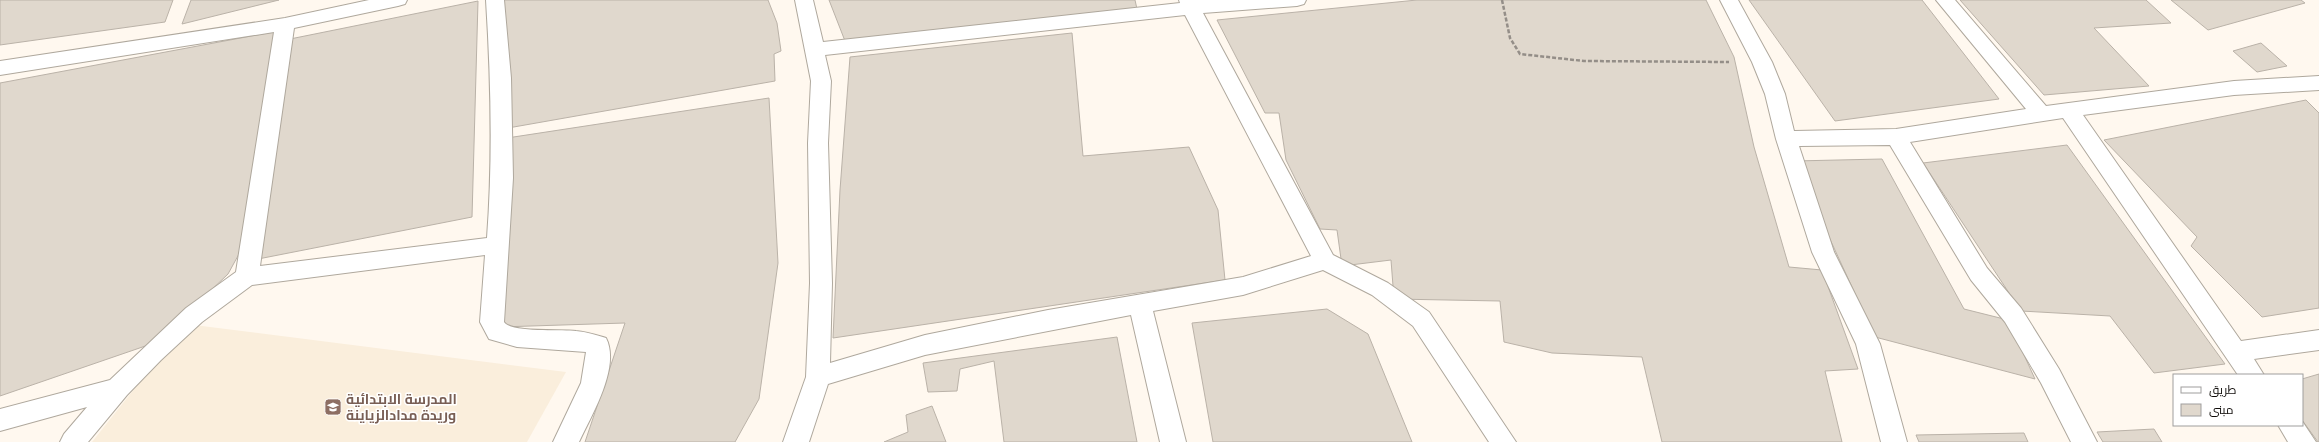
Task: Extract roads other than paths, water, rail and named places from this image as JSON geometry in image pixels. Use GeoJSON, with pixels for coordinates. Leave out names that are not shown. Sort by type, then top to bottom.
{"type":"FeatureCollection","features":[{"type":"Feature","properties":{"kind":"street"},"geometry":{"type":"LineString","coordinates":[[0,68],[285,24],[398,0]]}},
{"type":"Feature","properties":{"kind":"street"},"geometry":{"type":"LineString","coordinates":[[495,0],[501,86],[502,178],[492,313],[494,328],[500,334],[519,337],[586,340],[598,345],[599,357],[592,391],[566,442]]}},
{"type":"Feature","properties":{"kind":"street"},"geometry":{"type":"LineString","coordinates":[[796,442],[818,377],[821,283],[818,143],[821,81],[804,0]]}},
{"type":"Feature","properties":{"kind":"street"},"geometry":{"type":"LineString","coordinates":[[815,50],[1189,4],[1297,0]]}},
{"type":"Feature","properties":{"kind":"street"},"geometry":{"type":"LineString","coordinates":[[1729,0],[1762,62],[1775,94],[1786,139],[1823,252],[1868,344],[1894,442]]}},
{"type":"Feature","properties":{"kind":"street"},"geometry":{"type":"LineString","coordinates":[[1945,0],[2041,114]]}},
{"type":"Feature","properties":{"kind":"street"},"geometry":{"type":"LineString","coordinates":[[1189,4],[1325,261],[1380,289],[1421,319],[1503,442]]}},
{"type":"Feature","properties":{"kind":"street"},"geometry":{"type":"LineString","coordinates":[[246,276],[285,24]]}},
{"type":"Feature","properties":{"kind":"street"},"geometry":{"type":"LineString","coordinates":[[1786,139],[1896,137],[2068,110],[2234,88],[2315,88]]}},
{"type":"Feature","properties":{"kind":"street"},"geometry":{"type":"LineString","coordinates":[[2068,110],[2251,374]]}},
{"type":"Feature","properties":{"kind":"street"},"geometry":{"type":"LineString","coordinates":[[1896,137],[1979,274],[2013,315],[2050,376],[2084,442]]}},
{"type":"Feature","properties":{"kind":"street"},"geometry":{"type":"LineString","coordinates":[[74,442],[118,388],[181,326],[246,276],[497,245]]}},
{"type":"Feature","properties":{"kind":"street"},"geometry":{"type":"LineString","coordinates":[[818,377],[926,346],[1048,320],[1243,286],[1325,261]]}},
{"type":"Feature","properties":{"kind":"street"},"geometry":{"type":"LineString","coordinates":[[1140,304],[1173,442]]}},
{"type":"Feature","properties":{"kind":"street"},"geometry":{"type":"LineString","coordinates":[[2235,352],[2319,340]]}},
{"type":"Feature","properties":{"kind":"street"},"geometry":{"type":"LineString","coordinates":[[0,420],[118,388]]}},
{"type":"Feature","properties":{"kind":"street"},"geometry":{"type":"LineString","coordinates":[[2291,426],[2303,442]]}},
{"type":"Feature","properties":{"kind":"place","name":"المدرسة الابتدائية وريدة مدادالزياينة"},"geometry":{"type":"Point","coordinates":[333,407]}}]}
